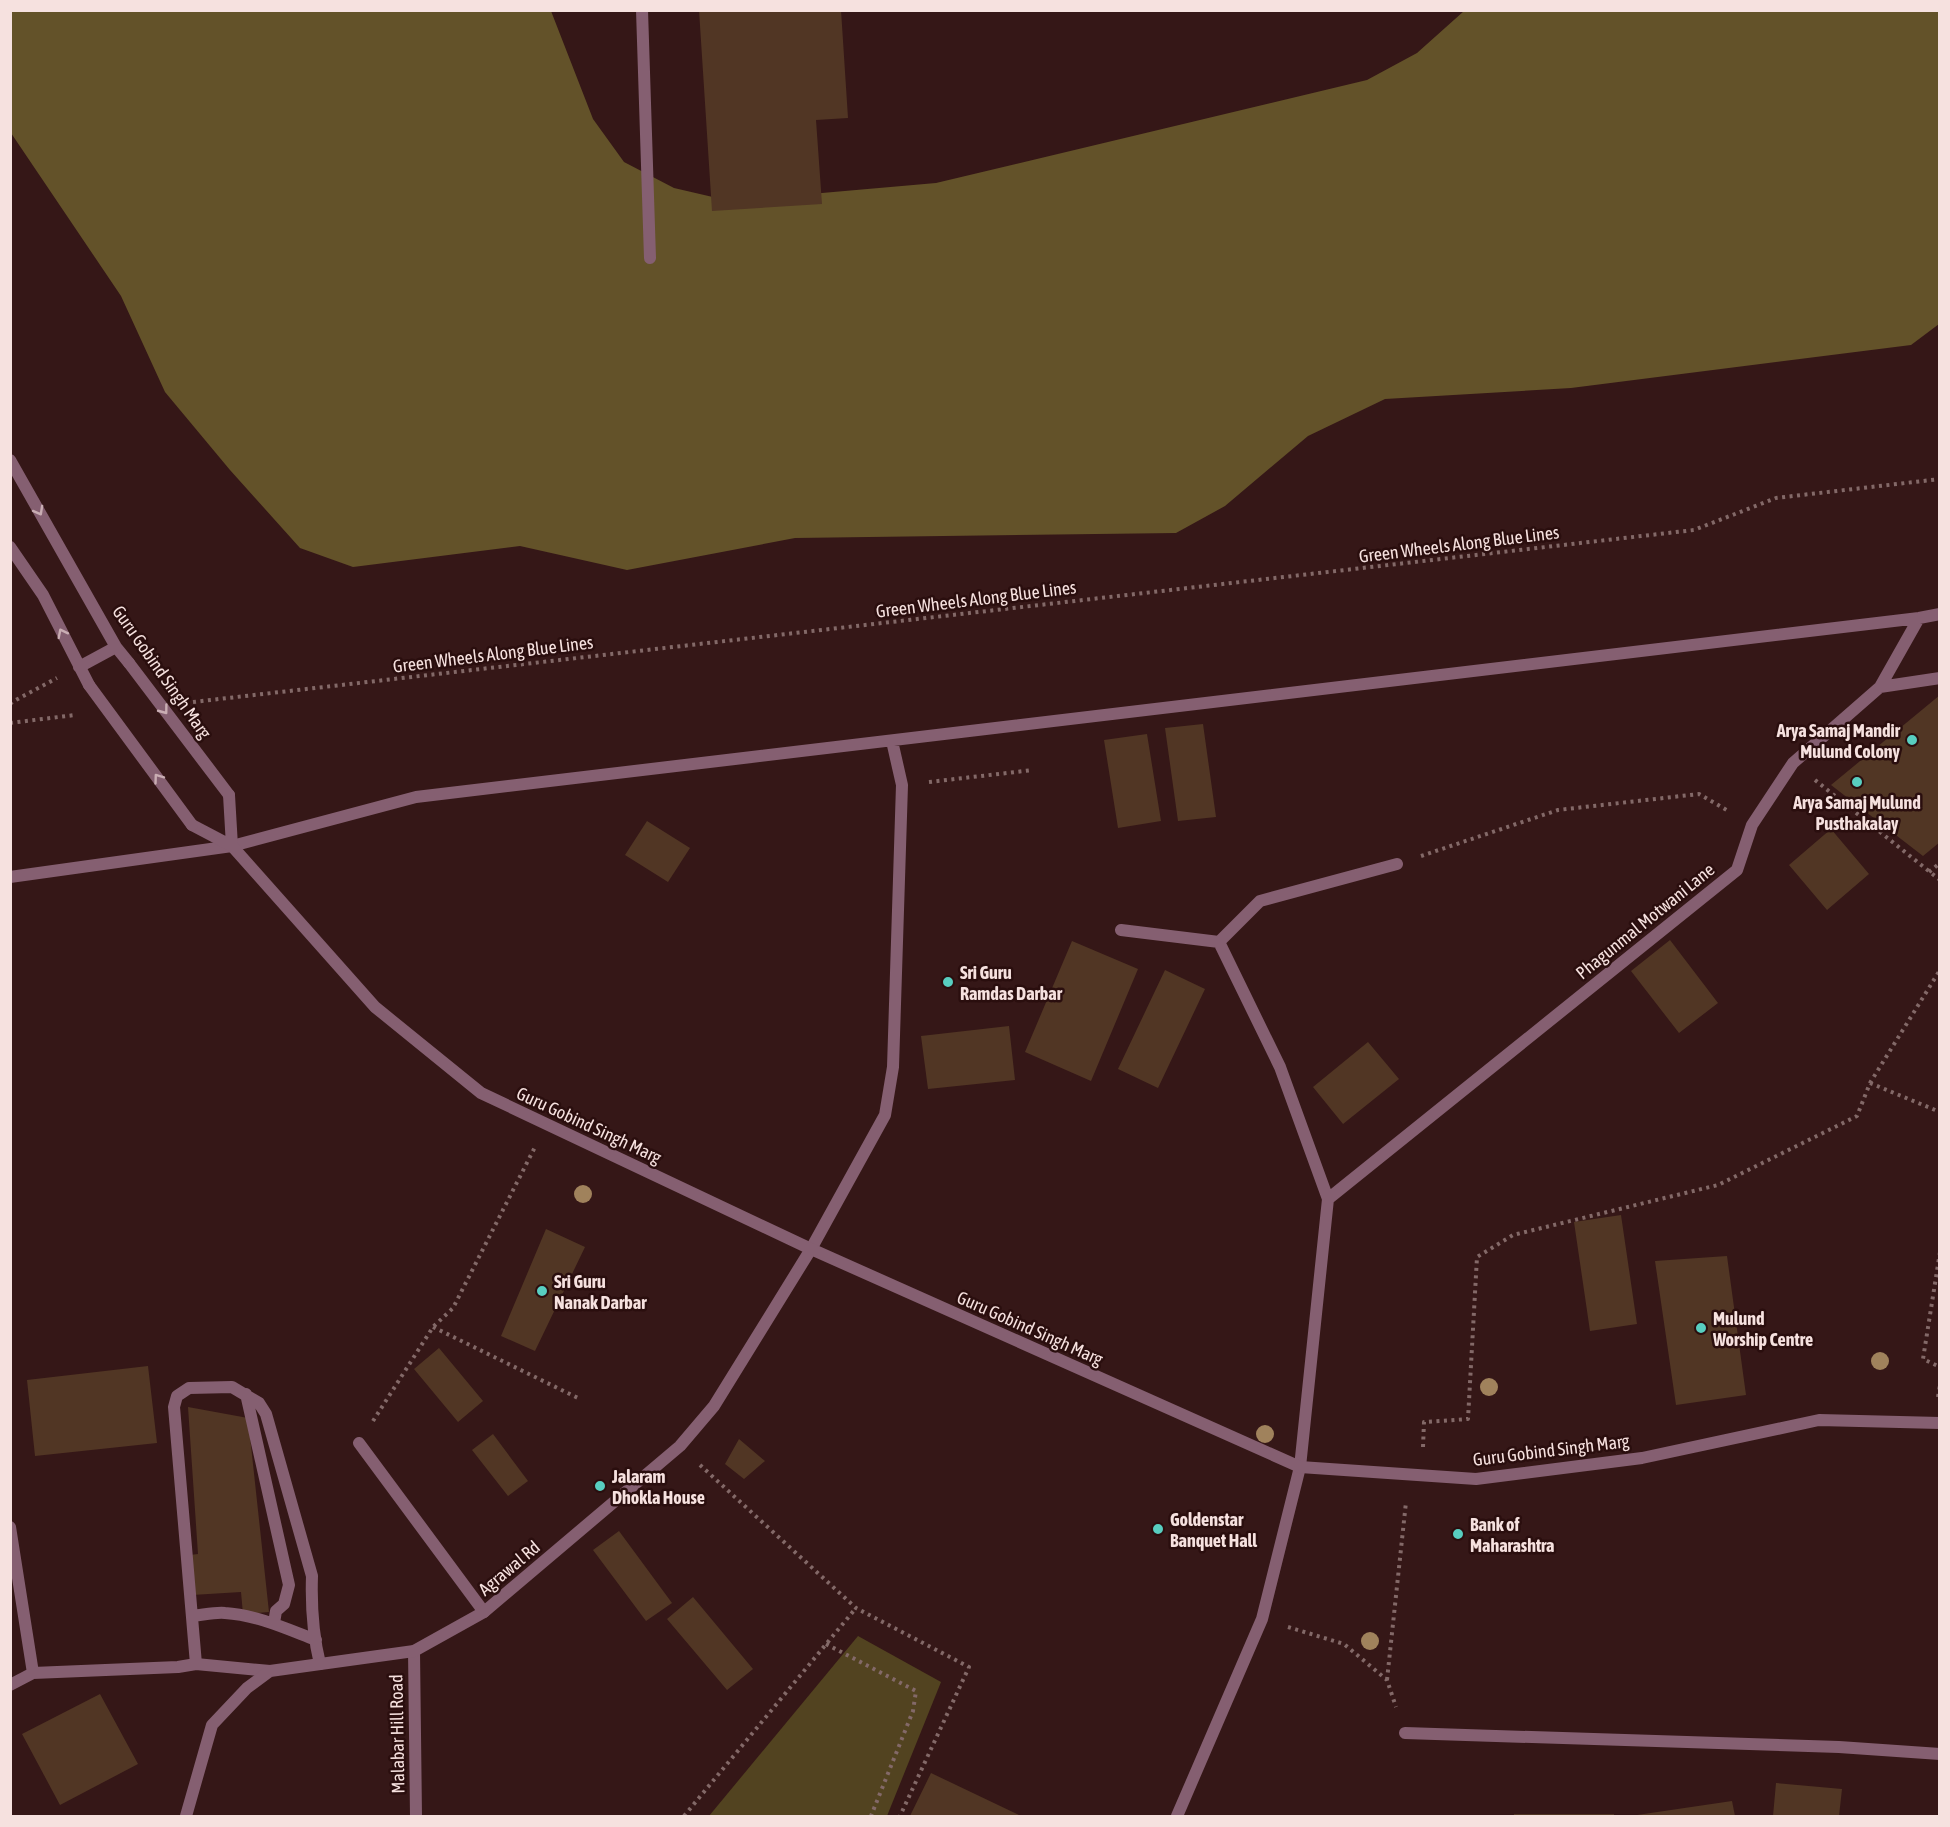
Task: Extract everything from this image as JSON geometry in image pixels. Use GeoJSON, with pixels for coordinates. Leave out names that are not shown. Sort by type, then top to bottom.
{"type":"FeatureCollection","features":[{"type":"Feature","properties":{"kind":"street"},"geometry":{"type":"LineString","coordinates":[[642,10],[651,258]]}},
{"type":"Feature","properties":{"kind":"street","name":"Guru Gobind Singh Marg"},"geometry":{"type":"LineString","coordinates":[[10,460],[116,646],[229,795],[232,846]]}},
{"type":"Feature","properties":{"kind":"street","name":"Guru Gobind Singh Marg"},"geometry":{"type":"LineString","coordinates":[[10,547],[43,595],[89,685],[192,825],[232,846],[375,1007],[481,1093],[811,1249],[1300,1467],[1476,1479],[1642,1458],[1819,1419],[1940,1423]]}},
{"type":"Feature","properties":{"kind":"street"},"geometry":{"type":"LineString","coordinates":[[10,877],[232,846],[416,796],[892,741],[1940,614]]}},
{"type":"Feature","properties":{"kind":"street","name":"Phagunmal Motwani Lane"},"geometry":{"type":"LineString","coordinates":[[1328,1199],[1737,870],[1752,825],[1793,762],[1880,687],[1919,618]]}},
{"type":"Feature","properties":{"kind":"street"},"geometry":{"type":"LineString","coordinates":[[79,666],[116,646]]}},
{"type":"Feature","properties":{"kind":"street"},"geometry":{"type":"LineString","coordinates":[[1880,687],[1940,678]]}},
{"type":"Feature","properties":{"kind":"street","name":"Agrawal Rd"},"geometry":{"type":"LineString","coordinates":[[186,1816],[212,1725],[247,1688],[270,1671],[414,1651],[484,1612],[680,1446],[714,1406],[811,1249],[885,1115],[893,1067],[902,785],[892,741]]}},
{"type":"Feature","properties":{"kind":"street"},"geometry":{"type":"LineString","coordinates":[[1218,942],[1260,901],[1397,864]]}},
{"type":"Feature","properties":{"kind":"street"},"geometry":{"type":"LineString","coordinates":[[1121,930],[1218,942]]}},
{"type":"Feature","properties":{"kind":"street"},"geometry":{"type":"LineString","coordinates":[[1177,1816],[1262,1619],[1300,1467],[1328,1199],[1280,1068],[1218,942]]}},
{"type":"Feature","properties":{"kind":"street"},"geometry":{"type":"LineString","coordinates":[[196,1664],[174,1407],[177,1396],[189,1388],[232,1387],[259,1403],[266,1414],[312,1576],[312,1598],[320,1664]]}},
{"type":"Feature","properties":{"kind":"street"},"geometry":{"type":"LineString","coordinates":[[246,1394],[289,1585],[284,1604],[276,1611],[274,1623]]}},
{"type":"Feature","properties":{"kind":"street"},"geometry":{"type":"LineString","coordinates":[[360,1443],[484,1612]]}},
{"type":"Feature","properties":{"kind":"street"},"geometry":{"type":"LineString","coordinates":[[10,1527],[33,1673]]}},
{"type":"Feature","properties":{"kind":"street"},"geometry":{"type":"LineString","coordinates":[[192,1616],[225,1613],[274,1623],[316,1640]]}},
{"type":"Feature","properties":{"kind":"street","name":"Malabar Hill Road"},"geometry":{"type":"LineString","coordinates":[[414,1651],[416,1816]]}},
{"type":"Feature","properties":{"kind":"street"},"geometry":{"type":"LineString","coordinates":[[10,1686],[33,1673],[178,1667],[196,1664],[270,1671]]}},
{"type":"Feature","properties":{"kind":"street"},"geometry":{"type":"LineString","coordinates":[[1405,1732],[1839,1747],[1940,1754]]}},
{"type":"Feature","properties":{"kind":"path","name":"Green Wheels Along Blue Lines"},"geometry":{"type":"LineString","coordinates":[[188,702],[1694,530],[1776,498],[1940,479]]}},
{"type":"Feature","properties":{"kind":"path"},"geometry":{"type":"LineString","coordinates":[[10,705],[79,666]]}},
{"type":"Feature","properties":{"kind":"path"},"geometry":{"type":"LineString","coordinates":[[10,723],[82,714]]}},
{"type":"Feature","properties":{"kind":"path"},"geometry":{"type":"LineString","coordinates":[[1793,762],[1940,880]]}},
{"type":"Feature","properties":{"kind":"path"},"geometry":{"type":"LineString","coordinates":[[902,785],[1033,770]]}},
{"type":"Feature","properties":{"kind":"path"},"geometry":{"type":"LineString","coordinates":[[1397,864],[1558,810],[1687,795],[1699,794],[1752,825]]}},
{"type":"Feature","properties":{"kind":"path"},"geometry":{"type":"LineString","coordinates":[[1929,872],[1940,863]]}},
{"type":"Feature","properties":{"kind":"path"},"geometry":{"type":"LineString","coordinates":[[1423,1474],[1424,1422],[1468,1419],[1477,1257],[1513,1235],[1718,1185],[1857,1116],[1870,1083],[1940,970]]}},
{"type":"Feature","properties":{"kind":"path"},"geometry":{"type":"LineString","coordinates":[[1870,1083],[1940,1112]]}},
{"type":"Feature","properties":{"kind":"path"},"geometry":{"type":"LineString","coordinates":[[360,1443],[433,1327],[453,1308],[546,1125]]}},
{"type":"Feature","properties":{"kind":"path"},"geometry":{"type":"LineString","coordinates":[[1940,1252],[1923,1359],[1940,1367]]}},
{"type":"Feature","properties":{"kind":"path"},"geometry":{"type":"LineString","coordinates":[[433,1327],[580,1399]]}},
{"type":"Feature","properties":{"kind":"path"},"geometry":{"type":"LineString","coordinates":[[680,1446],[856,1608],[969,1667],[900,1816]]}},
{"type":"Feature","properties":{"kind":"path"},"geometry":{"type":"LineString","coordinates":[[1405,1732],[1387,1680],[1409,1475]]}},
{"type":"Feature","properties":{"kind":"path"},"geometry":{"type":"LineString","coordinates":[[684,1816],[856,1608]]}},
{"type":"Feature","properties":{"kind":"path"},"geometry":{"type":"LineString","coordinates":[[1262,1619],[1344,1644],[1387,1680]]}},
{"type":"Feature","properties":{"kind":"path"},"geometry":{"type":"LineString","coordinates":[[826,1644],[916,1690],[913,1711],[871,1816]]}},
{"type":"Feature","properties":{"kind":"shaded area"},"geometry":{"type":"Polygon","coordinates":[[[10,11],[551,11],[593,119],[624,162],[674,188],[730,201],[936,183],[1367,80],[1417,53],[1464,11],[1939,11],[1939,324],[1911,345],[1571,388],[1385,399],[1308,436],[1225,506],[1176,533],[795,538],[627,570],[520,546],[353,567],[300,548],[230,470],[165,392],[121,296],[11,133],[10,11]]]}},
{"type":"Feature","properties":{"kind":"shaded area"},"geometry":{"type":"Polygon","coordinates":[[[858,1636],[941,1682],[887,1816],[709,1816],[858,1636]]]}},
{"type":"Feature","properties":{"kind":"building"},"geometry":{"type":"Polygon","coordinates":[[[699,10],[841,10],[848,118],[816,120],[822,204],[712,211],[699,10]]]}},
{"type":"Feature","properties":{"kind":"building","name":"Arya Samaj Mandir Mulund Colony"},"geometry":{"type":"Polygon","coordinates":[[[1940,695],[1940,842],[1923,856],[1831,785],[1940,695]]]}},
{"type":"Feature","properties":{"kind":"building"},"geometry":{"type":"Polygon","coordinates":[[[1203,724],[1216,817],[1178,821],[1165,728],[1203,724]]]}},
{"type":"Feature","properties":{"kind":"building"},"geometry":{"type":"Polygon","coordinates":[[[1147,734],[1161,821],[1118,828],[1104,740],[1147,734]]]}},
{"type":"Feature","properties":{"kind":"building"},"geometry":{"type":"Polygon","coordinates":[[[647,821],[690,848],[668,882],[625,855],[647,821]]]}},
{"type":"Feature","properties":{"kind":"building"},"geometry":{"type":"Polygon","coordinates":[[[1831,829],[1869,874],[1827,910],[1789,865],[1831,829]]]}},
{"type":"Feature","properties":{"kind":"building"},"geometry":{"type":"Polygon","coordinates":[[[1670,940],[1718,1003],[1679,1033],[1631,971],[1670,940]]]}},
{"type":"Feature","properties":{"kind":"building"},"geometry":{"type":"Polygon","coordinates":[[[1072,941],[1138,969],[1091,1081],[1025,1052],[1072,941]]]}},
{"type":"Feature","properties":{"kind":"building"},"geometry":{"type":"Polygon","coordinates":[[[1165,970],[1205,989],[1158,1088],[1118,1069],[1165,970]]]}},
{"type":"Feature","properties":{"kind":"building"},"geometry":{"type":"Polygon","coordinates":[[[1009,1026],[1015,1080],[928,1089],[921,1036],[1009,1026]]]}},
{"type":"Feature","properties":{"kind":"building"},"geometry":{"type":"Polygon","coordinates":[[[1368,1042],[1399,1079],[1343,1124],[1313,1087],[1368,1042]]]}},
{"type":"Feature","properties":{"kind":"building"},"geometry":{"type":"Polygon","coordinates":[[[1621,1215],[1637,1324],[1590,1331],[1574,1222],[1621,1215]]]}},
{"type":"Feature","properties":{"kind":"building","name":"Sri Guru Nanak Darbar"},"geometry":{"type":"Polygon","coordinates":[[[546,1229],[585,1247],[535,1351],[501,1336],[546,1229]]]}},
{"type":"Feature","properties":{"kind":"building","name":"Mulund Worship Centre"},"geometry":{"type":"Polygon","coordinates":[[[1727,1256],[1746,1395],[1676,1405],[1655,1261],[1727,1256]]]}},
{"type":"Feature","properties":{"kind":"building"},"geometry":{"type":"Polygon","coordinates":[[[439,1348],[483,1401],[458,1422],[414,1369],[439,1348]]]}},
{"type":"Feature","properties":{"kind":"building"},"geometry":{"type":"Polygon","coordinates":[[[148,1366],[157,1443],[35,1456],[27,1380],[148,1366]]]}},
{"type":"Feature","properties":{"kind":"building"},"geometry":{"type":"Polygon","coordinates":[[[188,1407],[248,1418],[269,1612],[243,1614],[241,1592],[192,1595],[190,1555],[198,1554],[188,1407]]]}},
{"type":"Feature","properties":{"kind":"building"},"geometry":{"type":"Polygon","coordinates":[[[493,1434],[528,1481],[508,1496],[472,1450],[493,1434]]]}},
{"type":"Feature","properties":{"kind":"building"},"geometry":{"type":"Polygon","coordinates":[[[739,1439],[765,1461],[744,1479],[725,1464],[739,1439]]]}},
{"type":"Feature","properties":{"kind":"building"},"geometry":{"type":"Polygon","coordinates":[[[619,1531],[672,1603],[646,1621],[593,1550],[619,1531]]]}},
{"type":"Feature","properties":{"kind":"building"},"geometry":{"type":"Polygon","coordinates":[[[693,1597],[753,1669],[727,1690],[667,1619],[693,1597]]]}},
{"type":"Feature","properties":{"kind":"building"},"geometry":{"type":"Polygon","coordinates":[[[100,1694],[138,1764],[60,1805],[22,1734],[100,1694]]]}},
{"type":"Feature","properties":{"kind":"building"},"geometry":{"type":"Polygon","coordinates":[[[931,1773],[1021,1816],[910,1816],[931,1773]]]}},
{"type":"Feature","properties":{"kind":"building"},"geometry":{"type":"Polygon","coordinates":[[[1776,1783],[1842,1789],[1839,1816],[1773,1816],[1776,1783]]]}},
{"type":"Feature","properties":{"kind":"building"},"geometry":{"type":"Polygon","coordinates":[[[1732,1801],[1735,1816],[1637,1816],[1637,1815],[1732,1801]]]}},
{"type":"Feature","properties":{"kind":"building"},"geometry":{"type":"Polygon","coordinates":[[[1514,1814],[1614,1814],[1614,1816],[1514,1816],[1514,1814]]]}},
{"type":"Feature","properties":{"kind":"place","name":"Arya Samaj Mandir Mulund Colony"},"geometry":{"type":"Point","coordinates":[1912,740]}},
{"type":"Feature","properties":{"kind":"place","name":"Arya Samaj Mulund Pusthakalay"},"geometry":{"type":"Point","coordinates":[1857,782]}},
{"type":"Feature","properties":{"kind":"place","name":"Sri Guru Ramdas Darbar"},"geometry":{"type":"Point","coordinates":[948,982]}},
{"type":"Feature","properties":{"kind":"place","name":"Sri Guru Nanak Darbar"},"geometry":{"type":"Point","coordinates":[542,1291]}},
{"type":"Feature","properties":{"kind":"place","name":"Mulund Worship Centre"},"geometry":{"type":"Point","coordinates":[1701,1328]}},
{"type":"Feature","properties":{"kind":"place","name":"Jalaram Dhokla House"},"geometry":{"type":"Point","coordinates":[600,1486]}},
{"type":"Feature","properties":{"kind":"place","name":"Goldenstar Banquet Hall"},"geometry":{"type":"Point","coordinates":[1158,1529]}},
{"type":"Feature","properties":{"kind":"place","name":"Bank of Maharashtra"},"geometry":{"type":"Point","coordinates":[1458,1534]}}]}
